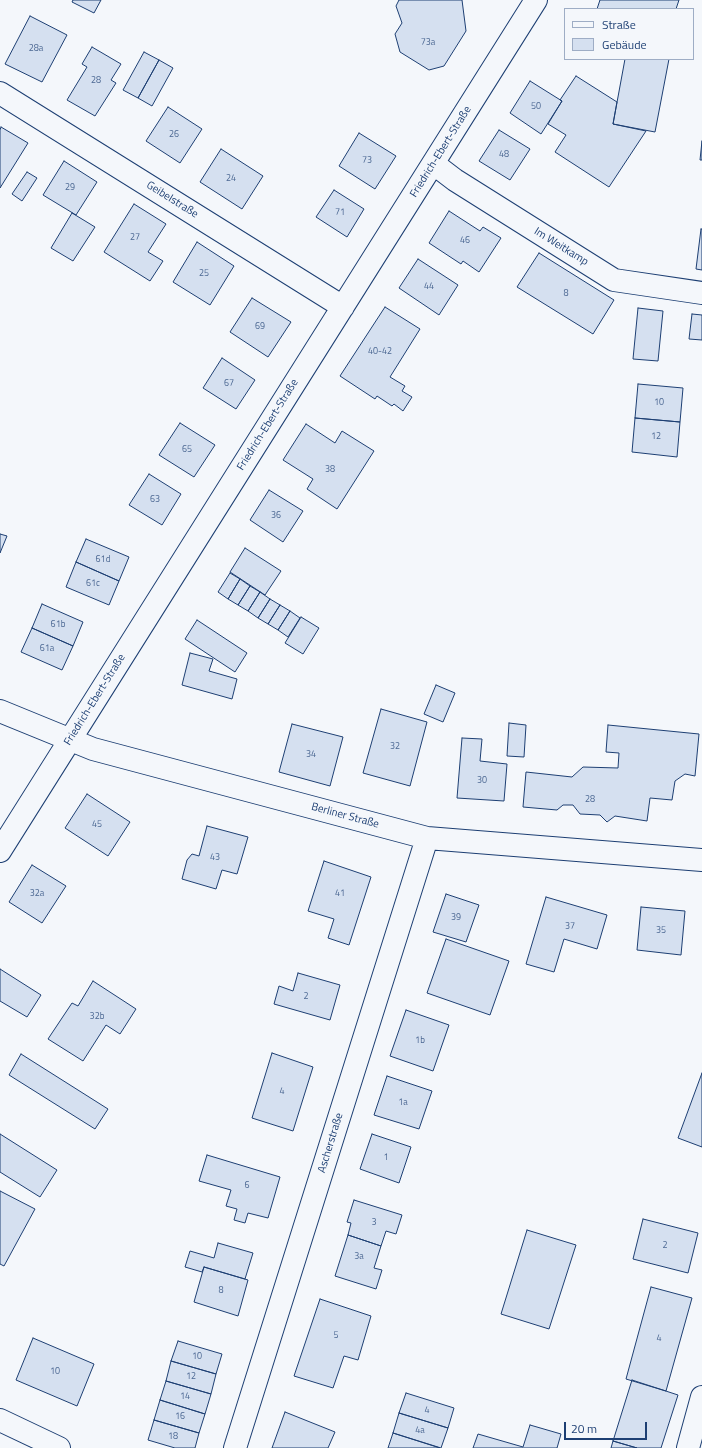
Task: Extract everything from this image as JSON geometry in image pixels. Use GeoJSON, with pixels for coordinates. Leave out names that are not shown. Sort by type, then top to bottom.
{"type":"FeatureCollection","features":[{"type":"Feature","properties":{"kind":"street","name":"Friedrich-Ebert-Straße"},"geometry":{"type":"LineString","coordinates":[[0,851],[536,0]]}},
{"type":"Feature","properties":{"kind":"street","name":"Geibelstraße"},"geometry":{"type":"LineString","coordinates":[[0,93],[343,307]]}},
{"type":"Feature","properties":{"kind":"street","name":"Im Weitkamp"},"geometry":{"type":"LineString","coordinates":[[434,164],[455,180],[614,280],[702,293]]}},
{"type":"Feature","properties":{"kind":"street","name":"Berliner Straße"},"geometry":{"type":"LineString","coordinates":[[0,711],[70,741],[93,749],[427,838],[702,860]]}},
{"type":"Feature","properties":{"kind":"street","name":"Ascherstraße"},"geometry":{"type":"LineString","coordinates":[[235,1448],[427,838]]}},
{"type":"Feature","properties":{"kind":"street"},"geometry":{"type":"LineString","coordinates":[[688,1448],[702,1397]]}},
{"type":"Feature","properties":{"kind":"street"},"geometry":{"type":"LineString","coordinates":[[0,1420],[59,1448]]}},
{"type":"Feature","properties":{"kind":"building"},"geometry":{"type":"Polygon","coordinates":[[[73,0],[101,0],[94,13],[72,2],[73,0]]]}},
{"type":"Feature","properties":{"kind":"building"},"geometry":{"type":"Polygon","coordinates":[[[399,0],[462,0],[466,31],[444,66],[429,70],[400,52],[395,34],[402,23],[396,6],[399,0]]]}},
{"type":"Feature","properties":{"kind":"building"},"geometry":{"type":"Polygon","coordinates":[[[600,0],[679,0],[676,8],[597,8],[600,0]]]}},
{"type":"Feature","properties":{"kind":"building"},"geometry":{"type":"Polygon","coordinates":[[[30,16],[67,35],[42,82],[5,64],[30,16]]]}},
{"type":"Feature","properties":{"kind":"building"},"geometry":{"type":"Polygon","coordinates":[[[92,47],[121,64],[111,80],[116,83],[95,116],[67,100],[87,67],[82,64],[92,47]]]}},
{"type":"Feature","properties":{"kind":"building"},"geometry":{"type":"Polygon","coordinates":[[[144,52],[159,60],[138,98],[123,90],[144,52]]]}},
{"type":"Feature","properties":{"kind":"building"},"geometry":{"type":"Polygon","coordinates":[[[159,60],[173,68],[152,106],[138,98],[159,60]]]}},
{"type":"Feature","properties":{"kind":"building"},"geometry":{"type":"Polygon","coordinates":[[[625,60],[669,60],[655,132],[613,124],[625,60]]]}},
{"type":"Feature","properties":{"kind":"building"},"geometry":{"type":"Polygon","coordinates":[[[576,76],[617,102],[613,124],[646,131],[609,187],[555,152],[566,135],[548,124],[562,101],[560,100],[576,76]]]}},
{"type":"Feature","properties":{"kind":"building"},"geometry":{"type":"Polygon","coordinates":[[[530,81],[562,101],[541,134],[510,113],[530,81]]]}},
{"type":"Feature","properties":{"kind":"building"},"geometry":{"type":"Polygon","coordinates":[[[168,107],[202,129],[180,163],[146,141],[168,107]]]}},
{"type":"Feature","properties":{"kind":"building"},"geometry":{"type":"Polygon","coordinates":[[[1,127],[28,143],[0,188],[0,130],[1,127]]]}},
{"type":"Feature","properties":{"kind":"building"},"geometry":{"type":"Polygon","coordinates":[[[499,130],[530,149],[510,180],[479,161],[499,130]]]}},
{"type":"Feature","properties":{"kind":"building"},"geometry":{"type":"Polygon","coordinates":[[[359,133],[396,156],[375,189],[339,166],[359,133]]]}},
{"type":"Feature","properties":{"kind":"building"},"geometry":{"type":"Polygon","coordinates":[[[702,141],[702,160],[700,160],[702,141]]]}},
{"type":"Feature","properties":{"kind":"building"},"geometry":{"type":"Polygon","coordinates":[[[221,149],[263,176],[242,209],[200,182],[221,149]]]}},
{"type":"Feature","properties":{"kind":"building"},"geometry":{"type":"Polygon","coordinates":[[[64,161],[97,182],[76,215],[43,195],[64,161]]]}},
{"type":"Feature","properties":{"kind":"building"},"geometry":{"type":"Polygon","coordinates":[[[27,172],[37,178],[22,201],[12,194],[27,172]]]}},
{"type":"Feature","properties":{"kind":"building"},"geometry":{"type":"Polygon","coordinates":[[[334,190],[364,209],[347,237],[316,217],[334,190]]]}},
{"type":"Feature","properties":{"kind":"building"},"geometry":{"type":"Polygon","coordinates":[[[134,204],[166,224],[148,252],[163,261],[150,281],[104,252],[134,204]]]}},
{"type":"Feature","properties":{"kind":"building"},"geometry":{"type":"Polygon","coordinates":[[[449,211],[480,231],[483,227],[501,238],[479,272],[463,261],[461,264],[429,243],[449,211]]]}},
{"type":"Feature","properties":{"kind":"building"},"geometry":{"type":"Polygon","coordinates":[[[72,213],[95,227],[73,261],[51,248],[72,213]]]}},
{"type":"Feature","properties":{"kind":"building"},"geometry":{"type":"Polygon","coordinates":[[[702,229],[702,270],[696,269],[702,229]]]}},
{"type":"Feature","properties":{"kind":"building"},"geometry":{"type":"Polygon","coordinates":[[[197,242],[234,266],[210,305],[173,282],[197,242]]]}},
{"type":"Feature","properties":{"kind":"building"},"geometry":{"type":"Polygon","coordinates":[[[539,253],[614,300],[593,334],[517,287],[539,253]]]}},
{"type":"Feature","properties":{"kind":"building"},"geometry":{"type":"Polygon","coordinates":[[[418,259],[458,285],[439,315],[399,288],[418,259]]]}},
{"type":"Feature","properties":{"kind":"building"},"geometry":{"type":"Polygon","coordinates":[[[252,298],[291,322],[268,357],[230,332],[252,298]]]}},
{"type":"Feature","properties":{"kind":"building"},"geometry":{"type":"Polygon","coordinates":[[[385,307],[420,329],[390,377],[405,386],[402,391],[412,397],[403,411],[394,404],[392,406],[377,396],[375,399],[340,376],[385,307]]]}},
{"type":"Feature","properties":{"kind":"building"},"geometry":{"type":"Polygon","coordinates":[[[638,308],[663,311],[658,361],[633,359],[638,308]]]}},
{"type":"Feature","properties":{"kind":"building"},"geometry":{"type":"Polygon","coordinates":[[[692,314],[702,315],[702,340],[689,339],[692,314]]]}},
{"type":"Feature","properties":{"kind":"building"},"geometry":{"type":"Polygon","coordinates":[[[222,358],[255,380],[236,409],[203,388],[222,358]]]}},
{"type":"Feature","properties":{"kind":"building"},"geometry":{"type":"Polygon","coordinates":[[[638,384],[683,388],[680,422],[635,418],[638,384]]]}},
{"type":"Feature","properties":{"kind":"building"},"geometry":{"type":"Polygon","coordinates":[[[635,418],[680,422],[677,457],[632,452],[635,418]]]}},
{"type":"Feature","properties":{"kind":"building"},"geometry":{"type":"Polygon","coordinates":[[[180,423],[215,445],[194,477],[159,455],[180,423]]]}},
{"type":"Feature","properties":{"kind":"building"},"geometry":{"type":"Polygon","coordinates":[[[306,424],[335,443],[342,431],[374,451],[337,509],[307,489],[313,479],[283,460],[306,424]]]}},
{"type":"Feature","properties":{"kind":"building"},"geometry":{"type":"Polygon","coordinates":[[[149,474],[181,494],[162,525],[129,505],[149,474]]]}},
{"type":"Feature","properties":{"kind":"building"},"geometry":{"type":"Polygon","coordinates":[[[269,490],[303,511],[283,542],[250,520],[269,490]]]}},
{"type":"Feature","properties":{"kind":"building"},"geometry":{"type":"Polygon","coordinates":[[[0,534],[7,536],[0,553],[0,534]]]}},
{"type":"Feature","properties":{"kind":"building"},"geometry":{"type":"Polygon","coordinates":[[[86,539],[129,557],[119,581],[76,562],[86,539]]]}},
{"type":"Feature","properties":{"kind":"building"},"geometry":{"type":"Polygon","coordinates":[[[245,548],[281,571],[265,595],[230,572],[245,548]]]}},
{"type":"Feature","properties":{"kind":"building"},"geometry":{"type":"Polygon","coordinates":[[[76,562],[119,581],[109,605],[66,587],[76,562]]]}},
{"type":"Feature","properties":{"kind":"building"},"geometry":{"type":"Polygon","coordinates":[[[230,573],[240,579],[228,599],[218,592],[230,573]]]}},
{"type":"Feature","properties":{"kind":"building"},"geometry":{"type":"Polygon","coordinates":[[[240,579],[250,586],[238,605],[228,599],[240,579]]]}},
{"type":"Feature","properties":{"kind":"building"},"geometry":{"type":"Polygon","coordinates":[[[250,586],[260,592],[248,611],[238,605],[250,586]]]}},
{"type":"Feature","properties":{"kind":"building"},"geometry":{"type":"Polygon","coordinates":[[[260,592],[270,599],[258,618],[248,611],[260,592]]]}},
{"type":"Feature","properties":{"kind":"building"},"geometry":{"type":"Polygon","coordinates":[[[270,599],[280,605],[268,624],[258,618],[270,599]]]}},
{"type":"Feature","properties":{"kind":"building"},"geometry":{"type":"Polygon","coordinates":[[[42,604],[83,622],[73,646],[32,628],[42,604]]]}},
{"type":"Feature","properties":{"kind":"building"},"geometry":{"type":"Polygon","coordinates":[[[280,605],[290,611],[278,630],[268,624],[280,605]]]}},
{"type":"Feature","properties":{"kind":"building"},"geometry":{"type":"Polygon","coordinates":[[[290,611],[300,618],[288,637],[278,630],[290,611]]]}},
{"type":"Feature","properties":{"kind":"building"},"geometry":{"type":"Polygon","coordinates":[[[301,617],[319,628],[303,654],[285,643],[301,617]]]}},
{"type":"Feature","properties":{"kind":"building"},"geometry":{"type":"Polygon","coordinates":[[[197,620],[247,653],[235,672],[185,639],[197,620]]]}},
{"type":"Feature","properties":{"kind":"building"},"geometry":{"type":"Polygon","coordinates":[[[32,628],[73,646],[62,670],[21,652],[32,628]]]}},
{"type":"Feature","properties":{"kind":"building"},"geometry":{"type":"Polygon","coordinates":[[[190,653],[213,659],[209,671],[237,679],[232,699],[182,685],[190,653]]]}},
{"type":"Feature","properties":{"kind":"building"},"geometry":{"type":"Polygon","coordinates":[[[436,685],[455,693],[443,722],[424,714],[436,685]]]}},
{"type":"Feature","properties":{"kind":"building"},"geometry":{"type":"Polygon","coordinates":[[[381,709],[427,722],[410,786],[363,773],[381,709]]]}},
{"type":"Feature","properties":{"kind":"building"},"geometry":{"type":"Polygon","coordinates":[[[509,723],[526,725],[524,757],[507,756],[509,723]]]}},
{"type":"Feature","properties":{"kind":"building"},"geometry":{"type":"Polygon","coordinates":[[[292,724],[343,737],[330,786],[279,772],[292,724]]]}},
{"type":"Feature","properties":{"kind":"building"},"geometry":{"type":"Polygon","coordinates":[[[608,725],[699,734],[695,776],[685,774],[675,781],[672,800],[650,798],[647,821],[615,816],[607,822],[600,815],[580,814],[573,805],[563,805],[557,810],[523,807],[526,772],[572,777],[583,767],[618,768],[619,753],[606,752],[608,725]]]}},
{"type":"Feature","properties":{"kind":"building"},"geometry":{"type":"Polygon","coordinates":[[[462,738],[482,739],[480,761],[507,764],[504,801],[457,798],[462,738]]]}},
{"type":"Feature","properties":{"kind":"building"},"geometry":{"type":"Polygon","coordinates":[[[87,794],[130,822],[108,856],[65,828],[87,794]]]}},
{"type":"Feature","properties":{"kind":"building"},"geometry":{"type":"Polygon","coordinates":[[[207,826],[248,837],[237,874],[222,870],[216,889],[182,879],[187,860],[192,854],[199,856],[207,826]]]}},
{"type":"Feature","properties":{"kind":"building"},"geometry":{"type":"Polygon","coordinates":[[[324,861],[371,877],[349,945],[328,938],[334,919],[308,911],[324,861]]]}},
{"type":"Feature","properties":{"kind":"building"},"geometry":{"type":"Polygon","coordinates":[[[32,865],[66,886],[42,923],[9,902],[32,865]]]}},
{"type":"Feature","properties":{"kind":"building"},"geometry":{"type":"Polygon","coordinates":[[[446,894],[479,905],[466,942],[433,932],[446,894]]]}},
{"type":"Feature","properties":{"kind":"building"},"geometry":{"type":"Polygon","coordinates":[[[546,897],[607,915],[597,949],[564,939],[554,972],[526,964],[546,897]]]}},
{"type":"Feature","properties":{"kind":"building"},"geometry":{"type":"Polygon","coordinates":[[[641,907],[685,911],[681,955],[637,950],[641,907]]]}},
{"type":"Feature","properties":{"kind":"building"},"geometry":{"type":"Polygon","coordinates":[[[446,939],[509,961],[490,1015],[427,993],[446,939]]]}},
{"type":"Feature","properties":{"kind":"building"},"geometry":{"type":"Polygon","coordinates":[[[0,969],[41,995],[27,1017],[0,1001],[0,969]]]}},
{"type":"Feature","properties":{"kind":"building"},"geometry":{"type":"Polygon","coordinates":[[[298,973],[340,985],[330,1020],[274,1004],[279,986],[293,991],[298,973]]]}},
{"type":"Feature","properties":{"kind":"building"},"geometry":{"type":"Polygon","coordinates":[[[93,981],[136,1009],[120,1034],[106,1025],[83,1061],[48,1039],[72,1003],[78,1006],[93,981]]]}},
{"type":"Feature","properties":{"kind":"building"},"geometry":{"type":"Polygon","coordinates":[[[406,1010],[449,1025],[433,1071],[390,1056],[406,1010]]]}},
{"type":"Feature","properties":{"kind":"building"},"geometry":{"type":"Polygon","coordinates":[[[272,1053],[313,1067],[293,1131],[252,1118],[272,1053]]]}},
{"type":"Feature","properties":{"kind":"building"},"geometry":{"type":"Polygon","coordinates":[[[21,1054],[108,1109],[95,1129],[9,1075],[21,1054]]]}},
{"type":"Feature","properties":{"kind":"building"},"geometry":{"type":"Polygon","coordinates":[[[702,1073],[702,1147],[678,1138],[702,1073]]]}},
{"type":"Feature","properties":{"kind":"building"},"geometry":{"type":"Polygon","coordinates":[[[387,1076],[432,1091],[419,1129],[374,1115],[387,1076]]]}},
{"type":"Feature","properties":{"kind":"building"},"geometry":{"type":"Polygon","coordinates":[[[0,1134],[57,1170],[40,1197],[0,1172],[0,1134]]]}},
{"type":"Feature","properties":{"kind":"building"},"geometry":{"type":"Polygon","coordinates":[[[372,1134],[411,1147],[399,1183],[360,1169],[372,1134]]]}},
{"type":"Feature","properties":{"kind":"building"},"geometry":{"type":"Polygon","coordinates":[[[207,1155],[280,1177],[268,1218],[248,1213],[245,1223],[234,1220],[237,1209],[226,1206],[231,1190],[199,1181],[207,1155]]]}},
{"type":"Feature","properties":{"kind":"building"},"geometry":{"type":"Polygon","coordinates":[[[0,1191],[35,1209],[4,1266],[0,1264],[0,1191]]]}},
{"type":"Feature","properties":{"kind":"building"},"geometry":{"type":"Polygon","coordinates":[[[354,1200],[402,1215],[396,1234],[386,1231],[381,1246],[348,1235],[351,1223],[347,1222],[354,1200]]]}},
{"type":"Feature","properties":{"kind":"building"},"geometry":{"type":"Polygon","coordinates":[[[643,1219],[698,1233],[688,1273],[633,1259],[643,1219]]]}},
{"type":"Feature","properties":{"kind":"building"},"geometry":{"type":"Polygon","coordinates":[[[527,1230],[576,1245],[549,1329],[501,1314],[527,1230]]]}},
{"type":"Feature","properties":{"kind":"building"},"geometry":{"type":"Polygon","coordinates":[[[348,1235],[381,1246],[374,1268],[382,1270],[376,1289],[335,1276],[348,1235]]]}},
{"type":"Feature","properties":{"kind":"building"},"geometry":{"type":"Polygon","coordinates":[[[218,1243],[253,1253],[245,1279],[204,1267],[202,1272],[185,1267],[190,1251],[214,1258],[218,1243]]]}},
{"type":"Feature","properties":{"kind":"building"},"geometry":{"type":"Polygon","coordinates":[[[204,1267],[248,1280],[238,1316],[194,1302],[204,1267]]]}},
{"type":"Feature","properties":{"kind":"building"},"geometry":{"type":"Polygon","coordinates":[[[651,1287],[692,1298],[666,1391],[626,1379],[651,1287]]]}},
{"type":"Feature","properties":{"kind":"building"},"geometry":{"type":"Polygon","coordinates":[[[320,1299],[371,1316],[358,1360],[344,1356],[333,1388],[294,1376],[320,1299]]]}},
{"type":"Feature","properties":{"kind":"building"},"geometry":{"type":"Polygon","coordinates":[[[33,1338],[94,1364],[77,1406],[16,1380],[33,1338]]]}},
{"type":"Feature","properties":{"kind":"building"},"geometry":{"type":"Polygon","coordinates":[[[178,1341],[222,1354],[216,1374],[171,1361],[178,1341]]]}},
{"type":"Feature","properties":{"kind":"building"},"geometry":{"type":"Polygon","coordinates":[[[171,1361],[216,1374],[211,1394],[166,1381],[171,1361]]]}},
{"type":"Feature","properties":{"kind":"building"},"geometry":{"type":"Polygon","coordinates":[[[632,1380],[678,1395],[661,1448],[637,1448],[613,1441],[632,1380]]]}},
{"type":"Feature","properties":{"kind":"building"},"geometry":{"type":"Polygon","coordinates":[[[166,1381],[211,1394],[205,1414],[160,1400],[166,1381]]]}},
{"type":"Feature","properties":{"kind":"building"},"geometry":{"type":"Polygon","coordinates":[[[406,1393],[454,1408],[448,1428],[399,1413],[406,1393]]]}},
{"type":"Feature","properties":{"kind":"building"},"geometry":{"type":"Polygon","coordinates":[[[160,1400],[205,1414],[199,1433],[154,1420],[160,1400]]]}},
{"type":"Feature","properties":{"kind":"building"},"geometry":{"type":"Polygon","coordinates":[[[285,1412],[335,1432],[328,1448],[272,1448],[285,1412]]]}},
{"type":"Feature","properties":{"kind":"building"},"geometry":{"type":"Polygon","coordinates":[[[399,1413],[448,1428],[441,1448],[393,1433],[399,1413]]]}},
{"type":"Feature","properties":{"kind":"building"},"geometry":{"type":"Polygon","coordinates":[[[154,1420],[199,1433],[195,1448],[175,1448],[148,1440],[154,1420]]]}},
{"type":"Feature","properties":{"kind":"building"},"geometry":{"type":"Polygon","coordinates":[[[530,1425],[561,1434],[557,1448],[473,1448],[478,1434],[523,1447],[530,1425]]]}},
{"type":"Feature","properties":{"kind":"building"},"geometry":{"type":"Polygon","coordinates":[[[393,1433],[440,1448],[388,1448],[393,1433]]]}},
{"type":"Feature","properties":{"kind":"building"},"geometry":{"type":"Polygon","coordinates":[[[613,1441],[637,1448],[611,1448],[613,1441]]]}}]}
